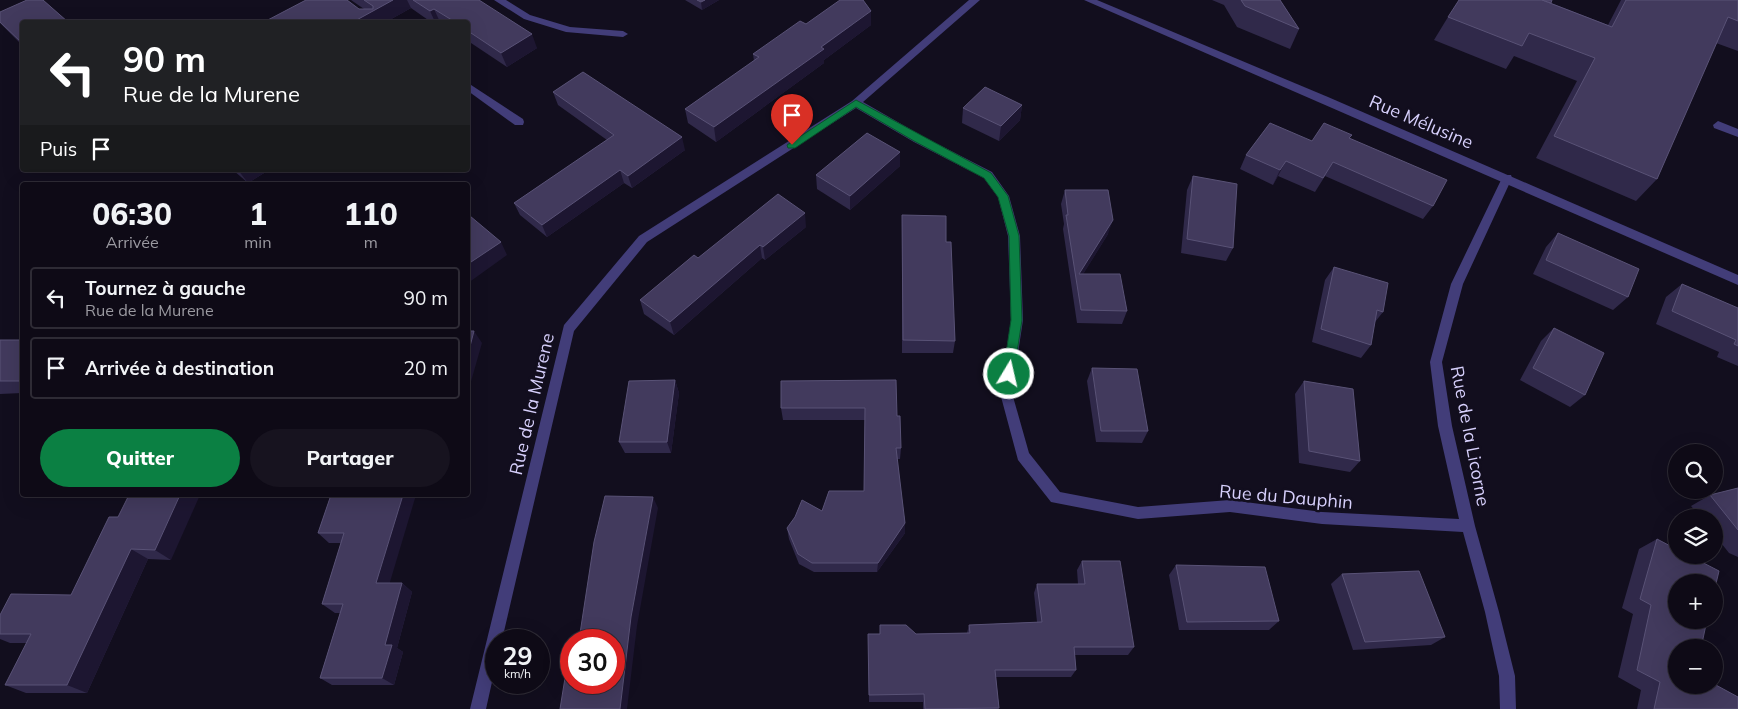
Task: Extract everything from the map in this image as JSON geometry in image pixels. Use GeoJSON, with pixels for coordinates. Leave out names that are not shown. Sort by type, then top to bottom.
{"type":"FeatureCollection","features":[{"type":"Feature","properties":{"kind":"street"},"geometry":{"type":"LineString","coordinates":[[499,0],[527,18],[569,30],[623,34]]}},
{"type":"Feature","properties":{"kind":"street","name":"Rue de la Murene"},"geometry":{"type":"LineString","coordinates":[[478,709],[568,328],[643,239],[856,103],[975,0]]}},
{"type":"Feature","properties":{"kind":"street","name":"Rue Mélusine"},"geometry":{"type":"LineString","coordinates":[[1089,0],[1507,178],[1738,280]]}},
{"type":"Feature","properties":{"kind":"street"},"geometry":{"type":"LineString","coordinates":[[470,87],[519,122]]}},
{"type":"Feature","properties":{"kind":"street","name":"Rue du Dauphin"},"geometry":{"type":"LineString","coordinates":[[856,103],[918,139],[988,175],[1003,196],[1014,236],[1017,320],[1006,393],[1023,456],[1056,498],[1138,512],[1230,506],[1322,518],[1468,526]]}},
{"type":"Feature","properties":{"kind":"street"},"geometry":{"type":"LineString","coordinates":[[1718,125],[1738,132]]}},
{"type":"Feature","properties":{"kind":"street","name":"Rue de la Licorne"},"geometry":{"type":"LineString","coordinates":[[1507,178],[1457,284],[1436,362],[1445,426],[1468,526],[1508,676],[1508,709]]}},
{"type":"Feature","properties":{"kind":"building"},"geometry":{"type":"Polygon","coordinates":[[[27,0],[43,0],[66,20],[20,20],[20,41],[0,22],[0,12],[27,0]]]}},
{"type":"Feature","properties":{"kind":"building"},"geometry":{"type":"Polygon","coordinates":[[[306,0],[347,0],[359,9],[373,9],[373,6],[364,0],[393,0],[357,20],[268,20],[306,0]]]}},
{"type":"Feature","properties":{"kind":"building"},"geometry":{"type":"Polygon","coordinates":[[[413,0],[479,0],[532,34],[501,53],[470,32],[470,20],[452,20],[434,9],[430,11],[413,0]]]}},
{"type":"Feature","properties":{"kind":"building"},"geometry":{"type":"Polygon","coordinates":[[[840,0],[863,0],[871,11],[821,47],[824,49],[714,127],[685,109],[759,57],[753,54],[800,21],[806,24],[840,0]]]}},
{"type":"Feature","properties":{"kind":"building"},"geometry":{"type":"Polygon","coordinates":[[[1241,0],[1280,0],[1299,29],[1245,6],[1241,0]]]}},
{"type":"Feature","properties":{"kind":"building"},"geometry":{"type":"Polygon","coordinates":[[[1459,0],[1542,0],[1612,27],[1626,0],[1738,0],[1738,21],[1728,17],[1657,179],[1554,136],[1595,58],[1529,33],[1522,46],[1448,17],[1459,0]]]}},
{"type":"Feature","properties":{"kind":"building"},"geometry":{"type":"Polygon","coordinates":[[[583,72],[682,137],[628,176],[620,170],[542,225],[514,203],[614,135],[553,92],[583,72]]]}},
{"type":"Feature","properties":{"kind":"building"},"geometry":{"type":"Polygon","coordinates":[[[985,87],[1022,105],[1001,126],[963,108],[985,87]]]}},
{"type":"Feature","properties":{"kind":"building"},"geometry":{"type":"Polygon","coordinates":[[[1270,123],[1312,141],[1324,123],[1352,135],[1349,138],[1447,180],[1433,206],[1333,162],[1323,178],[1286,161],[1280,170],[1246,155],[1270,123]]]}},
{"type":"Feature","properties":{"kind":"building"},"geometry":{"type":"Polygon","coordinates":[[[867,133],[900,152],[850,196],[816,175],[867,133]]]}},
{"type":"Feature","properties":{"kind":"building"},"geometry":{"type":"Polygon","coordinates":[[[1193,176],[1237,184],[1233,248],[1187,239],[1193,176]]]}},
{"type":"Feature","properties":{"kind":"building"},"geometry":{"type":"Polygon","coordinates":[[[1065,190],[1108,190],[1113,220],[1079,274],[1120,274],[1127,311],[1081,310],[1066,215],[1068,215],[1065,190]]]}},
{"type":"Feature","properties":{"kind":"building"},"geometry":{"type":"Polygon","coordinates":[[[778,194],[805,213],[763,247],[760,245],[670,322],[640,300],[694,255],[698,258],[778,194]]]}},
{"type":"Feature","properties":{"kind":"building"},"geometry":{"type":"Polygon","coordinates":[[[902,215],[946,216],[946,242],[951,242],[955,341],[903,340],[902,215]]]}},
{"type":"Feature","properties":{"kind":"building"},"geometry":{"type":"Polygon","coordinates":[[[470,216],[501,242],[470,263],[470,216]]]}},
{"type":"Feature","properties":{"kind":"building"},"geometry":{"type":"Polygon","coordinates":[[[1558,233],[1639,269],[1628,297],[1546,260],[1558,233]]]}},
{"type":"Feature","properties":{"kind":"building"},"geometry":{"type":"Polygon","coordinates":[[[1334,267],[1388,283],[1383,312],[1377,310],[1371,345],[1321,329],[1334,267]]]}},
{"type":"Feature","properties":{"kind":"building"},"geometry":{"type":"Polygon","coordinates":[[[1682,284],[1738,308],[1738,346],[1734,344],[1736,340],[1672,311],[1682,284]]]}},
{"type":"Feature","properties":{"kind":"building"},"geometry":{"type":"Polygon","coordinates":[[[1554,328],[1604,353],[1585,395],[1533,368],[1554,328]]]}},
{"type":"Feature","properties":{"kind":"building"},"geometry":{"type":"Polygon","coordinates":[[[470,331],[474,331],[470,346],[470,331]]]}},
{"type":"Feature","properties":{"kind":"building"},"geometry":{"type":"Polygon","coordinates":[[[0,340],[20,340],[20,381],[0,381],[0,340]]]}},
{"type":"Feature","properties":{"kind":"building"},"geometry":{"type":"Polygon","coordinates":[[[1092,368],[1137,369],[1148,431],[1101,431],[1092,368]]]}},
{"type":"Feature","properties":{"kind":"building"},"geometry":{"type":"Polygon","coordinates":[[[675,380],[667,442],[619,442],[629,381],[675,380]]]}},
{"type":"Feature","properties":{"kind":"building"},"geometry":{"type":"Polygon","coordinates":[[[896,380],[897,416],[900,416],[901,448],[896,448],[905,523],[878,563],[812,563],[798,554],[787,528],[795,517],[802,500],[822,511],[829,491],[864,491],[865,408],[781,408],[781,381],[896,380]]]}},
{"type":"Feature","properties":{"kind":"building"},"geometry":{"type":"Polygon","coordinates":[[[1304,381],[1353,389],[1360,461],[1309,451],[1304,381]]]}},
{"type":"Feature","properties":{"kind":"building"},"geometry":{"type":"Polygon","coordinates":[[[1738,488],[1738,530],[1713,499],[1723,499],[1723,492],[1738,488]]]}},
{"type":"Feature","properties":{"kind":"building"},"geometry":{"type":"Polygon","coordinates":[[[605,496],[653,497],[631,617],[625,667],[625,629],[581,629],[594,542],[605,496]]]}},
{"type":"Feature","properties":{"kind":"building"},"geometry":{"type":"Polygon","coordinates":[[[128,497],[179,497],[155,550],[131,549],[67,685],[5,685],[31,634],[0,634],[0,615],[11,594],[71,595],[109,517],[118,517],[128,497]]]}},
{"type":"Feature","properties":{"kind":"building"},"geometry":{"type":"Polygon","coordinates":[[[330,497],[402,497],[376,583],[402,583],[385,645],[392,645],[382,678],[320,678],[343,604],[322,604],[344,533],[318,533],[330,497]]]}},
{"type":"Feature","properties":{"kind":"building"},"geometry":{"type":"Polygon","coordinates":[[[1657,539],[1668,545],[1668,564],[1705,564],[1719,571],[1718,574],[1668,574],[1668,629],[1705,629],[1703,639],[1668,639],[1668,694],[1723,694],[1723,689],[1738,697],[1738,709],[1654,709],[1660,682],[1637,670],[1651,605],[1640,599],[1657,539]]]}},
{"type":"Feature","properties":{"kind":"building"},"geometry":{"type":"Polygon","coordinates":[[[1082,561],[1120,561],[1134,647],[1074,647],[1076,670],[995,670],[999,708],[925,709],[924,694],[869,695],[868,634],[880,634],[880,625],[906,625],[916,634],[970,633],[969,625],[1042,622],[1037,584],[1085,584],[1082,561]]]}},
{"type":"Feature","properties":{"kind":"building"},"geometry":{"type":"Polygon","coordinates":[[[1176,565],[1265,567],[1279,621],[1187,622],[1176,565]]]}},
{"type":"Feature","properties":{"kind":"building"},"geometry":{"type":"Polygon","coordinates":[[[1419,571],[1445,637],[1365,642],[1342,574],[1419,571]]]}},
{"type":"Feature","properties":{"kind":"building"},"geometry":{"type":"Polygon","coordinates":[[[562,694],[622,694],[620,709],[560,709],[562,694]]]}},
{"type":"Feature","properties":{"kind":"route"},"geometry":{"type":"LineString","coordinates":[[792,145],[856,103],[918,139],[988,175],[1003,196],[1014,236],[1017,320],[1009,374]]}}]}
